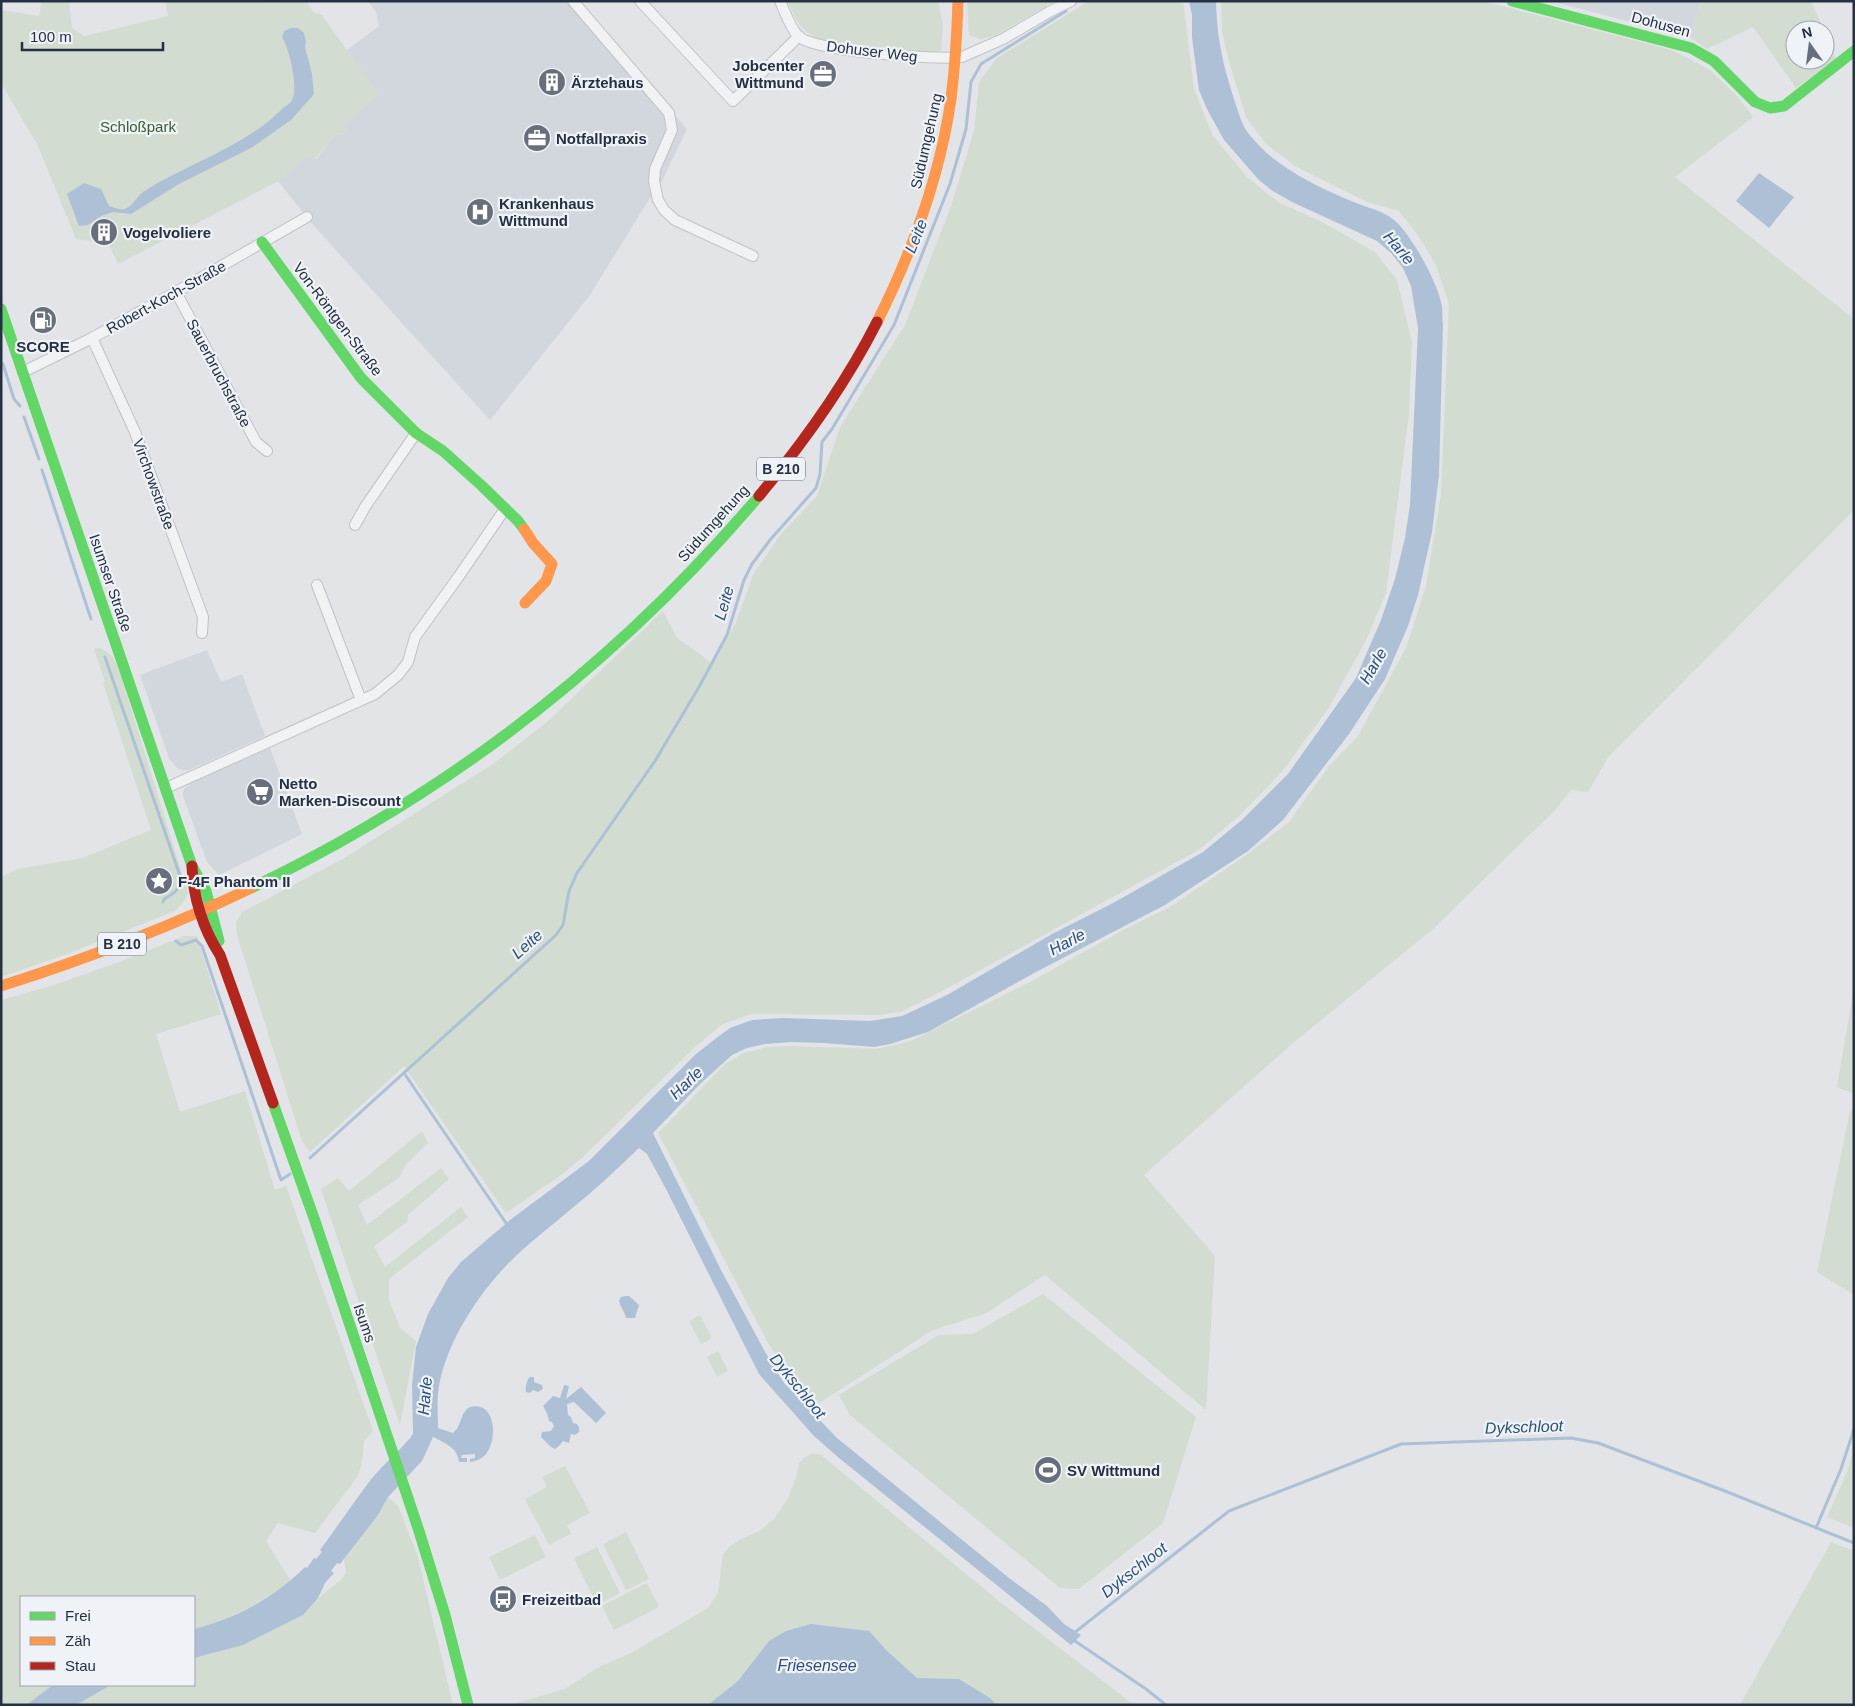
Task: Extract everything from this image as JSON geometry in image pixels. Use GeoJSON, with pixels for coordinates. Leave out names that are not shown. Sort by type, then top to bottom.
{"type":"FeatureCollection","features":[{"type":"Feature","properties":{"kind":"main road","name":"Südumgehung"},"geometry":{"type":"LineString","coordinates":[[206,910],[265,882],[359,832],[475,758],[559,693],[624,637],[666,596],[745,511],[786,462],[842,384],[881,314],[902,270],[931,188],[949,114],[956,58],[958,1]]}},
{"type":"Feature","properties":{"kind":"main road","name":"Dohusen"},"geometry":{"type":"LineString","coordinates":[[1512,1],[1687,46],[1702,52],[1751,99],[1762,107],[1767,108],[1784,106],[1854,51]]}},
{"type":"Feature","properties":{"kind":"main road","name":"Von-Röntgen-Straße"},"geometry":{"type":"LineString","coordinates":[[262,242],[361,378],[416,433],[444,450],[458,462],[518,521],[533,543],[552,564],[546,581],[525,603]]}},
{"type":"Feature","properties":{"kind":"main road","name":"Isumser Straße"},"geometry":{"type":"LineString","coordinates":[[1,309],[192,866],[193,887],[206,910]]}},
{"type":"Feature","properties":{"kind":"main road","name":"Isums"},"geometry":{"type":"LineString","coordinates":[[206,910],[208,937],[220,955],[308,1203],[390,1443],[440,1597],[468,1705]]}},
{"type":"Feature","properties":{"kind":"main road","name":"B 210"},"geometry":{"type":"LineString","coordinates":[[1,986],[144,936],[206,910]]}},
{"type":"Feature","properties":{"kind":"street"},"geometry":{"type":"LineString","coordinates":[[573,1],[669,113],[672,130],[656,169],[654,181],[658,200],[664,210],[675,220],[753,256]]}},
{"type":"Feature","properties":{"kind":"street"},"geometry":{"type":"LineString","coordinates":[[640,1],[733,101],[799,36],[780,1]]}},
{"type":"Feature","properties":{"kind":"street"},"geometry":{"type":"LineString","coordinates":[[956,58],[1002,39],[1071,1]]}},
{"type":"Feature","properties":{"kind":"street","name":"Dohuser Weg"},"geometry":{"type":"LineString","coordinates":[[799,36],[823,46],[924,57],[956,58]]}},
{"type":"Feature","properties":{"kind":"street","name":"Robert-Koch-Straße"},"geometry":{"type":"LineString","coordinates":[[23,372],[92,338],[307,217]]}},
{"type":"Feature","properties":{"kind":"street","name":"Sauerbruchstraße"},"geometry":{"type":"LineString","coordinates":[[176,292],[256,442],[267,451]]}},
{"type":"Feature","properties":{"kind":"street","name":"Virchowstraße"},"geometry":{"type":"LineString","coordinates":[[92,338],[138,442],[203,617],[202,633]]}},
{"type":"Feature","properties":{"kind":"street"},"geometry":{"type":"LineString","coordinates":[[355,525],[365,507],[416,433]]}},
{"type":"Feature","properties":{"kind":"street"},"geometry":{"type":"LineString","coordinates":[[166,788],[374,694],[398,674],[408,662],[415,637],[505,509]]}},
{"type":"Feature","properties":{"kind":"street"},"geometry":{"type":"LineString","coordinates":[[316,585],[361,700]]}},
{"type":"Feature","properties":{"kind":"shaded area","name":"Krankenhaus Wittmund"},"geometry":{"type":"Polygon","coordinates":[[[368,1],[579,1],[687,129],[662,181],[590,295],[490,420],[314,226],[278,181],[310,154],[316,159],[335,135],[343,134],[347,129],[340,127],[378,95],[347,50],[379,26],[376,12],[368,1]]]}},
{"type":"Feature","properties":{"kind":"shaded area"},"geometry":{"type":"Polygon","coordinates":[[[1551,1],[1700,1],[1691,38],[1551,1]]]}},
{"type":"Feature","properties":{"kind":"shaded area"},"geometry":{"type":"Polygon","coordinates":[[[207,650],[221,682],[242,674],[265,736],[189,770],[182,770],[177,768],[169,758],[140,675],[207,650]]]}},
{"type":"Feature","properties":{"kind":"shaded area"},"geometry":{"type":"Polygon","coordinates":[[[270,748],[302,834],[219,875],[207,862],[183,792],[194,781],[270,748]]]}},
{"type":"Feature","properties":{"kind":"green space","name":"Schloßpark"},"geometry":{"type":"Polygon","coordinates":[[[42,1],[69,1],[72,28],[84,36],[168,16],[165,1],[271,1],[272,3],[275,1],[306,1],[314,13],[322,15],[379,95],[341,127],[348,129],[343,134],[335,135],[315,159],[310,154],[278,181],[118,264],[108,243],[76,239],[38,146],[1,83],[1,10],[39,16],[42,1]]]}},
{"type":"Feature","properties":{"kind":"green space"},"geometry":{"type":"Polygon","coordinates":[[[787,1],[938,1],[943,24],[941,50],[934,53],[826,42],[805,31],[794,16],[787,1]]]}},
{"type":"Feature","properties":{"kind":"green space"},"geometry":{"type":"Polygon","coordinates":[[[967,1],[1055,1],[996,35],[981,39],[969,35],[967,1]]]}},
{"type":"Feature","properties":{"kind":"green space"},"geometry":{"type":"Polygon","coordinates":[[[1089,1],[1183,1],[1194,89],[1213,136],[1247,177],[1278,202],[1324,223],[1375,252],[1397,280],[1412,342],[1409,413],[1386,593],[1365,642],[1328,709],[1281,773],[1239,816],[1200,849],[901,1012],[878,1015],[751,1014],[723,1024],[696,1046],[585,1155],[565,1172],[506,1213],[404,1066],[310,1152],[302,1141],[237,935],[236,922],[242,912],[341,860],[493,764],[547,722],[663,611],[677,638],[712,663],[736,623],[753,575],[781,534],[817,496],[840,427],[905,325],[951,206],[974,131],[979,82],[997,58],[1089,1]]]}},
{"type":"Feature","properties":{"kind":"green space"},"geometry":{"type":"Polygon","coordinates":[[[1221,1],[1483,1],[1672,50],[1710,70],[1739,98],[1753,117],[1675,177],[1854,319],[1854,510],[1609,756],[1588,792],[1571,790],[1555,810],[1433,929],[1293,1043],[1144,1175],[1215,1256],[1206,1410],[1045,1275],[986,1313],[931,1331],[818,1404],[791,1376],[768,1343],[658,1133],[726,1063],[744,1053],[768,1047],[789,1046],[876,1049],[911,1041],[1030,982],[1125,929],[1170,907],[1248,854],[1289,822],[1329,766],[1358,736],[1406,648],[1426,586],[1441,494],[1449,304],[1436,265],[1417,234],[1399,211],[1367,202],[1295,166],[1266,144],[1246,117],[1222,32],[1221,1]]]}},
{"type":"Feature","properties":{"kind":"green space"},"geometry":{"type":"Polygon","coordinates":[[[1700,1],[1811,1],[1820,20],[1785,20],[1785,70],[1821,70],[1796,88],[1753,27],[1707,49],[1691,38],[1700,1]]]}},
{"type":"Feature","properties":{"kind":"green space"},"geometry":{"type":"Polygon","coordinates":[[[99,648],[112,656],[122,679],[188,893],[183,903],[175,911],[67,954],[1,977],[1,877],[17,869],[82,858],[151,830],[103,683],[105,682],[94,649],[99,648]]]}},
{"type":"Feature","properties":{"kind":"green space"},"geometry":{"type":"Polygon","coordinates":[[[184,936],[197,936],[221,1014],[156,1034],[180,1112],[245,1091],[275,1190],[286,1186],[373,1431],[364,1441],[362,1462],[358,1476],[315,1533],[278,1523],[266,1541],[291,1581],[267,1597],[233,1615],[195,1629],[195,1596],[20,1596],[20,1686],[52,1686],[26,1705],[1,1705],[1,1000],[51,986],[125,960],[184,936]]]}},
{"type":"Feature","properties":{"kind":"green space"},"geometry":{"type":"Polygon","coordinates":[[[1854,987],[1854,1094],[1837,1087],[1854,987]]]}},
{"type":"Feature","properties":{"kind":"green space"},"geometry":{"type":"Polygon","coordinates":[[[1854,1109],[1854,1295],[1817,1272],[1850,1111],[1854,1109]]]}},
{"type":"Feature","properties":{"kind":"green space"},"geometry":{"type":"Polygon","coordinates":[[[422,1131],[428,1143],[406,1164],[399,1178],[358,1205],[367,1225],[441,1168],[449,1179],[408,1215],[407,1222],[374,1246],[385,1267],[461,1207],[468,1217],[389,1279],[389,1300],[400,1328],[416,1341],[400,1425],[321,1189],[338,1178],[349,1191],[422,1131]]]}},
{"type":"Feature","properties":{"kind":"green space","name":"SV Wittmund"},"geometry":{"type":"Polygon","coordinates":[[[1043,1294],[1196,1417],[1163,1523],[1079,1589],[1060,1588],[850,1415],[839,1395],[939,1335],[973,1334],[1043,1294]]]}},
{"type":"Feature","properties":{"kind":"green space"},"geometry":{"type":"Polygon","coordinates":[[[700,1315],[712,1338],[701,1344],[689,1321],[700,1315]]]}},
{"type":"Feature","properties":{"kind":"green space"},"geometry":{"type":"Polygon","coordinates":[[[718,1351],[728,1371],[717,1377],[707,1357],[718,1351]]]}},
{"type":"Feature","properties":{"kind":"green space"},"geometry":{"type":"Polygon","coordinates":[[[1854,1448],[1854,1528],[1827,1517],[1847,1472],[1854,1448]]]}},
{"type":"Feature","properties":{"kind":"green space"},"geometry":{"type":"Polygon","coordinates":[[[812,1453],[821,1455],[1005,1606],[1134,1705],[509,1705],[565,1689],[597,1668],[633,1652],[708,1608],[718,1593],[723,1554],[729,1547],[759,1531],[774,1519],[788,1498],[797,1476],[799,1463],[812,1453]]]}},
{"type":"Feature","properties":{"kind":"green space"},"geometry":{"type":"Polygon","coordinates":[[[565,1466],[590,1513],[567,1525],[571,1534],[549,1545],[525,1499],[547,1487],[542,1477],[565,1466]]]}},
{"type":"Feature","properties":{"kind":"green space"},"geometry":{"type":"Polygon","coordinates":[[[388,1497],[398,1506],[417,1554],[453,1705],[76,1705],[109,1686],[195,1686],[195,1658],[243,1645],[303,1615],[318,1598],[342,1579],[346,1573],[344,1558],[378,1515],[388,1497]]]}},
{"type":"Feature","properties":{"kind":"green space"},"geometry":{"type":"Polygon","coordinates":[[[626,1532],[649,1579],[626,1590],[603,1544],[626,1532]]]}},
{"type":"Feature","properties":{"kind":"green space"},"geometry":{"type":"Polygon","coordinates":[[[535,1535],[546,1557],[500,1580],[489,1557],[535,1535]]]}},
{"type":"Feature","properties":{"kind":"green space"},"geometry":{"type":"Polygon","coordinates":[[[1831,1542],[1854,1551],[1854,1705],[1740,1705],[1831,1542]]]}},
{"type":"Feature","properties":{"kind":"green space"},"geometry":{"type":"Polygon","coordinates":[[[597,1547],[620,1593],[597,1605],[574,1558],[597,1547]]]}},
{"type":"Feature","properties":{"kind":"green space"},"geometry":{"type":"Polygon","coordinates":[[[647,1583],[659,1607],[614,1630],[602,1606],[647,1583]]]}},
{"type":"Feature","properties":{"kind":"water","name":"Harle"},"geometry":{"type":"Polygon","coordinates":[[[1189,1],[1216,1],[1219,40],[1227,76],[1243,124],[1256,143],[1296,174],[1341,197],[1381,212],[1394,220],[1408,236],[1422,258],[1434,282],[1441,302],[1443,325],[1439,475],[1432,532],[1418,595],[1408,626],[1385,679],[1349,734],[1283,820],[1248,851],[1165,905],[1034,973],[928,1032],[874,1047],[791,1042],[765,1044],[747,1048],[732,1055],[700,1084],[653,1133],[721,1270],[784,1383],[837,1438],[1009,1578],[1047,1606],[1064,1624],[1081,1635],[1071,1645],[814,1436],[759,1374],[666,1189],[647,1154],[639,1148],[505,1267],[479,1299],[457,1336],[448,1355],[438,1393],[438,1428],[453,1433],[467,1409],[473,1406],[481,1407],[490,1416],[492,1423],[491,1446],[488,1452],[479,1459],[470,1462],[470,1459],[475,1458],[475,1454],[462,1455],[461,1458],[467,1458],[467,1462],[459,1462],[453,1450],[433,1437],[422,1461],[388,1497],[378,1515],[340,1564],[337,1563],[331,1571],[334,1573],[325,1583],[318,1598],[303,1615],[243,1645],[195,1658],[195,1629],[225,1619],[254,1606],[305,1567],[307,1568],[314,1558],[316,1559],[322,1552],[320,1550],[373,1477],[411,1437],[413,1433],[412,1385],[416,1347],[428,1314],[448,1278],[461,1262],[510,1220],[589,1161],[696,1054],[730,1028],[752,1020],[783,1018],[870,1021],[902,1016],[947,995],[1052,934],[1115,902],[1203,852],[1243,819],[1288,774],[1356,678],[1381,620],[1395,579],[1405,538],[1410,505],[1418,328],[1411,286],[1403,268],[1391,253],[1377,241],[1292,202],[1271,190],[1258,179],[1224,140],[1199,90],[1192,38],[1192,15],[1189,1]]]}},
{"type":"Feature","properties":{"kind":"water"},"geometry":{"type":"Polygon","coordinates":[[[298,28],[304,33],[314,94],[291,120],[251,148],[179,184],[131,214],[113,212],[101,216],[88,225],[79,226],[67,194],[84,183],[101,189],[109,206],[125,209],[143,192],[250,135],[290,103],[294,94],[294,78],[282,37],[284,31],[298,28]]]}},
{"type":"Feature","properties":{"kind":"water"},"geometry":{"type":"Polygon","coordinates":[[[1759,173],[1794,197],[1769,228],[1736,201],[1759,173]]]}},
{"type":"Feature","properties":{"kind":"water"},"geometry":{"type":"Polygon","coordinates":[[[629,1296],[639,1305],[635,1318],[626,1318],[619,1301],[621,1297],[629,1296]]]}},
{"type":"Feature","properties":{"kind":"water"},"geometry":{"type":"Polygon","coordinates":[[[530,1377],[534,1377],[534,1382],[542,1385],[543,1389],[538,1392],[533,1390],[530,1393],[526,1392],[526,1384],[530,1377]]]}},
{"type":"Feature","properties":{"kind":"water"},"geometry":{"type":"Polygon","coordinates":[[[564,1385],[569,1386],[566,1399],[581,1387],[606,1413],[596,1423],[574,1402],[567,1404],[568,1415],[573,1423],[579,1427],[579,1432],[575,1435],[571,1434],[569,1443],[563,1441],[555,1449],[541,1437],[542,1432],[551,1431],[554,1426],[549,1421],[543,1406],[553,1396],[560,1398],[564,1385]]]}},
{"type":"Feature","properties":{"kind":"water","name":"Friesensee"},"geometry":{"type":"Polygon","coordinates":[[[811,1624],[869,1631],[886,1650],[917,1678],[959,1679],[990,1698],[997,1705],[708,1705],[738,1681],[769,1641],[786,1631],[811,1624]]]}},
{"type":"Feature","properties":{"kind":"water"},"geometry":{"type":"Polygon","coordinates":[[[52,1686],[109,1686],[76,1705],[26,1705],[52,1686]]]}},
{"type":"Feature","properties":{"kind":"waterway","name":"Leite"},"geometry":{"type":"LineString","coordinates":[[310,1158],[556,935],[563,925],[569,891],[577,873],[655,761],[699,687],[727,635],[744,580],[752,564],[770,540],[816,488],[820,474],[822,442],[832,429],[894,325],[950,184],[966,129],[971,82],[981,64],[1066,11],[1065,9]]}},
{"type":"Feature","properties":{"kind":"waterway"},"geometry":{"type":"LineString","coordinates":[[3,364],[14,399],[20,406]]}},
{"type":"Feature","properties":{"kind":"waterway"},"geometry":{"type":"LineString","coordinates":[[24,417],[39,459]]}},
{"type":"Feature","properties":{"kind":"waterway"},"geometry":{"type":"LineString","coordinates":[[42,470],[91,619]]}},
{"type":"Feature","properties":{"kind":"waterway"},"geometry":{"type":"LineString","coordinates":[[105,657],[180,876],[178,887],[163,902]]}},
{"type":"Feature","properties":{"kind":"waterway"},"geometry":{"type":"LineString","coordinates":[[176,941],[181,945],[196,940],[202,946],[281,1180],[290,1174]]}},
{"type":"Feature","properties":{"kind":"waterway"},"geometry":{"type":"LineString","coordinates":[[404,1073],[508,1226]]}},
{"type":"Feature","properties":{"kind":"waterway"},"geometry":{"type":"LineString","coordinates":[[1816,1528],[1841,1469],[1854,1429]]}},
{"type":"Feature","properties":{"kind":"waterway","name":"Dykschloot"},"geometry":{"type":"LineString","coordinates":[[1074,1633],[1229,1511],[1401,1444],[1571,1438],[1598,1443],[1854,1543]]}},
{"type":"Feature","properties":{"kind":"waterway"},"geometry":{"type":"LineString","coordinates":[[1072,1639],[1146,1689],[1166,1705]]}},
{"type":"Feature","properties":{"kind":"traffic: fast"},"geometry":{"type":"LineString","coordinates":[[1512,1],[1691,48],[1714,61],[1755,102],[1770,108],[1784,106],[1854,51]]}},
{"type":"Feature","properties":{"kind":"traffic: fast"},"geometry":{"type":"LineString","coordinates":[[262,242],[361,378],[416,433],[443,451],[481,485],[524,529]]}},
{"type":"Feature","properties":{"kind":"traffic: fast"},"geometry":{"type":"LineString","coordinates":[[1,309],[192,866],[206,891],[219,941]]}},
{"type":"Feature","properties":{"kind":"traffic: fast"},"geometry":{"type":"LineString","coordinates":[[251,888],[324,851],[394,811],[461,767],[526,719],[588,669],[647,614],[704,557],[759,496]]}},
{"type":"Feature","properties":{"kind":"traffic: fast"},"geometry":{"type":"LineString","coordinates":[[273,1103],[315,1221],[419,1531],[445,1615],[468,1705]]}},
{"type":"Feature","properties":{"kind":"traffic: slow"},"geometry":{"type":"LineString","coordinates":[[877,322],[913,241],[940,157],[951,99],[958,1]]}},
{"type":"Feature","properties":{"kind":"traffic: slow"},"geometry":{"type":"LineString","coordinates":[[524,529],[533,543],[552,564],[546,581],[525,603]]}},
{"type":"Feature","properties":{"kind":"traffic: slow"},"geometry":{"type":"LineString","coordinates":[[1,986],[128,942],[251,888]]}},
{"type":"Feature","properties":{"kind":"traffic: jam"},"geometry":{"type":"LineString","coordinates":[[759,496],[823,412],[865,345],[877,322]]}},
{"type":"Feature","properties":{"kind":"traffic: jam"},"geometry":{"type":"LineString","coordinates":[[192,866],[194,889],[204,924],[220,955],[273,1103]]}},
{"type":"Feature","properties":{"kind":"place","name":"Jobcenter Wittmund"},"geometry":{"type":"Point","coordinates":[823,74]}},
{"type":"Feature","properties":{"kind":"place","name":"Ärztehaus"},"geometry":{"type":"Point","coordinates":[552,82]}},
{"type":"Feature","properties":{"kind":"place","name":"Notfallpraxis"},"geometry":{"type":"Point","coordinates":[537,138]}},
{"type":"Feature","properties":{"kind":"place","name":"Krankenhaus Wittmund"},"geometry":{"type":"Point","coordinates":[480,212]}},
{"type":"Feature","properties":{"kind":"place","name":"Vogelvoliere"},"geometry":{"type":"Point","coordinates":[104,232]}},
{"type":"Feature","properties":{"kind":"place","name":"SCORE"},"geometry":{"type":"Point","coordinates":[43,320]}},
{"type":"Feature","properties":{"kind":"place","name":"Netto Marken-Discount"},"geometry":{"type":"Point","coordinates":[260,792]}},
{"type":"Feature","properties":{"kind":"place","name":"F-4F Phantom II"},"geometry":{"type":"Point","coordinates":[159,881]}},
{"type":"Feature","properties":{"kind":"place","name":"SV Wittmund"},"geometry":{"type":"Point","coordinates":[1048,1470]}},
{"type":"Feature","properties":{"kind":"place","name":"Freizeitbad"},"geometry":{"type":"Point","coordinates":[503,1599]}}]}
